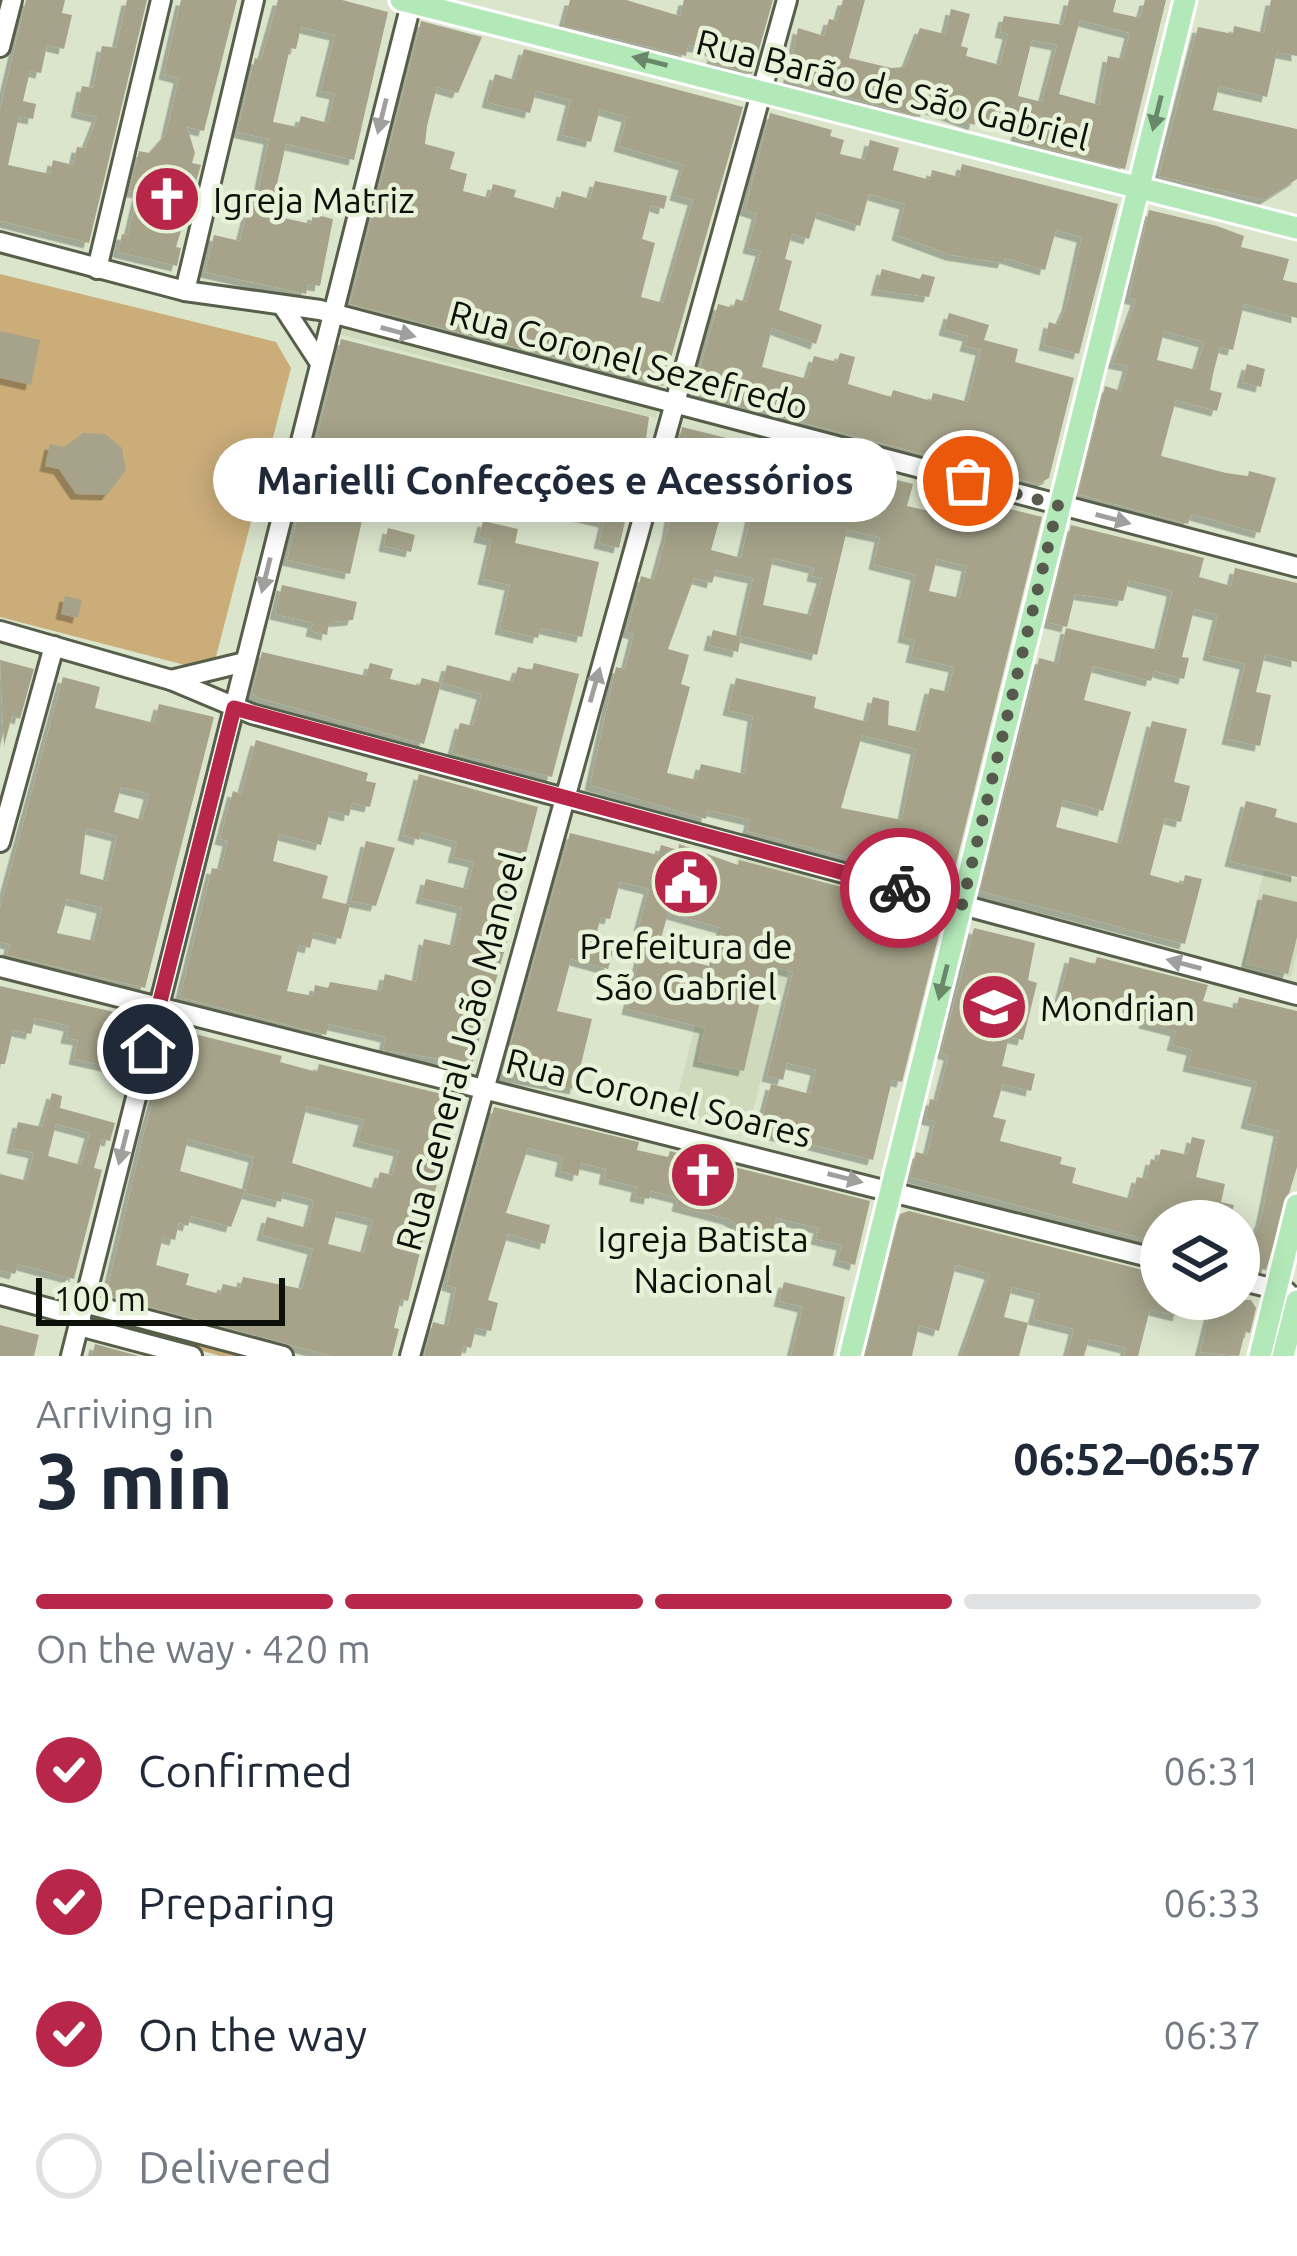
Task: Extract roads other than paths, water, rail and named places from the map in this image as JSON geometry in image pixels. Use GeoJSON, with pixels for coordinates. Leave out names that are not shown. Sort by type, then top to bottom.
{"type":"FeatureCollection","features":[{"type":"Feature","properties":{"kind":"main road"},"geometry":{"type":"LineString","coordinates":[[850,1356],[1185,0]]}},
{"type":"Feature","properties":{"kind":"main road","name":"Rua Barão de São Gabriel"},"geometry":{"type":"LineString","coordinates":[[408,1],[1297,228]]}},
{"type":"Feature","properties":{"kind":"main road"},"geometry":{"type":"LineString","coordinates":[[1283,1356],[1297,1204]]}},
{"type":"Feature","properties":{"kind":"main road"},"geometry":{"type":"LineString","coordinates":[[1260,1356],[1290,1295]]}},
{"type":"Feature","properties":{"kind":"street"},"geometry":{"type":"LineString","coordinates":[[0,47],[11,0]]}},
{"type":"Feature","properties":{"kind":"street"},"geometry":{"type":"LineString","coordinates":[[97,268],[161,0]]}},
{"type":"Feature","properties":{"kind":"street"},"geometry":{"type":"LineString","coordinates":[[184,292],[254,0]]}},
{"type":"Feature","properties":{"kind":"street","name":"Rua General João Manoel"},"geometry":{"type":"LineString","coordinates":[[410,1356],[787,0]]}},
{"type":"Feature","properties":{"kind":"street"},"geometry":{"type":"LineString","coordinates":[[71,1356],[408,1]]}},
{"type":"Feature","properties":{"kind":"street","name":"Rua Coronel Sezefredo"},"geometry":{"type":"LineString","coordinates":[[4,247],[184,292],[333,314],[1297,567]]}},
{"type":"Feature","properties":{"kind":"street"},"geometry":{"type":"LineString","coordinates":[[284,308],[320,363]]}},
{"type":"Feature","properties":{"kind":"street"},"geometry":{"type":"LineString","coordinates":[[0,631],[171,680],[234,708],[1297,995]]}},
{"type":"Feature","properties":{"kind":"street"},"geometry":{"type":"LineString","coordinates":[[0,842],[54,646]]}},
{"type":"Feature","properties":{"kind":"street"},"geometry":{"type":"LineString","coordinates":[[171,680],[244,662]]}},
{"type":"Feature","properties":{"kind":"street","name":"Rua Coronel Soares"},"geometry":{"type":"LineString","coordinates":[[0,967],[1140,1255]]}},
{"type":"Feature","properties":{"kind":"street"},"geometry":{"type":"LineString","coordinates":[[1260,1286],[1290,1295]]}},
{"type":"Feature","properties":{"kind":"street"},"geometry":{"type":"LineString","coordinates":[[0,1295],[283,1356]]}},
{"type":"Feature","properties":{"kind":"street"},"geometry":{"type":"LineString","coordinates":[[81,1315],[192,1356]]}},
{"type":"Feature","properties":{"kind":"place","name":"Igreja Matriz"},"geometry":{"type":"Point","coordinates":[167,199]}},
{"type":"Feature","properties":{"kind":"place","name":"Marielli Confecções e Acessórios"},"geometry":{"type":"Point","coordinates":[968,481]}},
{"type":"Feature","properties":{"kind":"place","name":"Prefeitura de São Gabriel"},"geometry":{"type":"Point","coordinates":[686,882]}},
{"type":"Feature","properties":{"kind":"place","name":"Mondrian"},"geometry":{"type":"Point","coordinates":[994,1007]}},
{"type":"Feature","properties":{"kind":"place","name":"Igreja Batista Nacional"},"geometry":{"type":"Point","coordinates":[703,1175]}}]}
